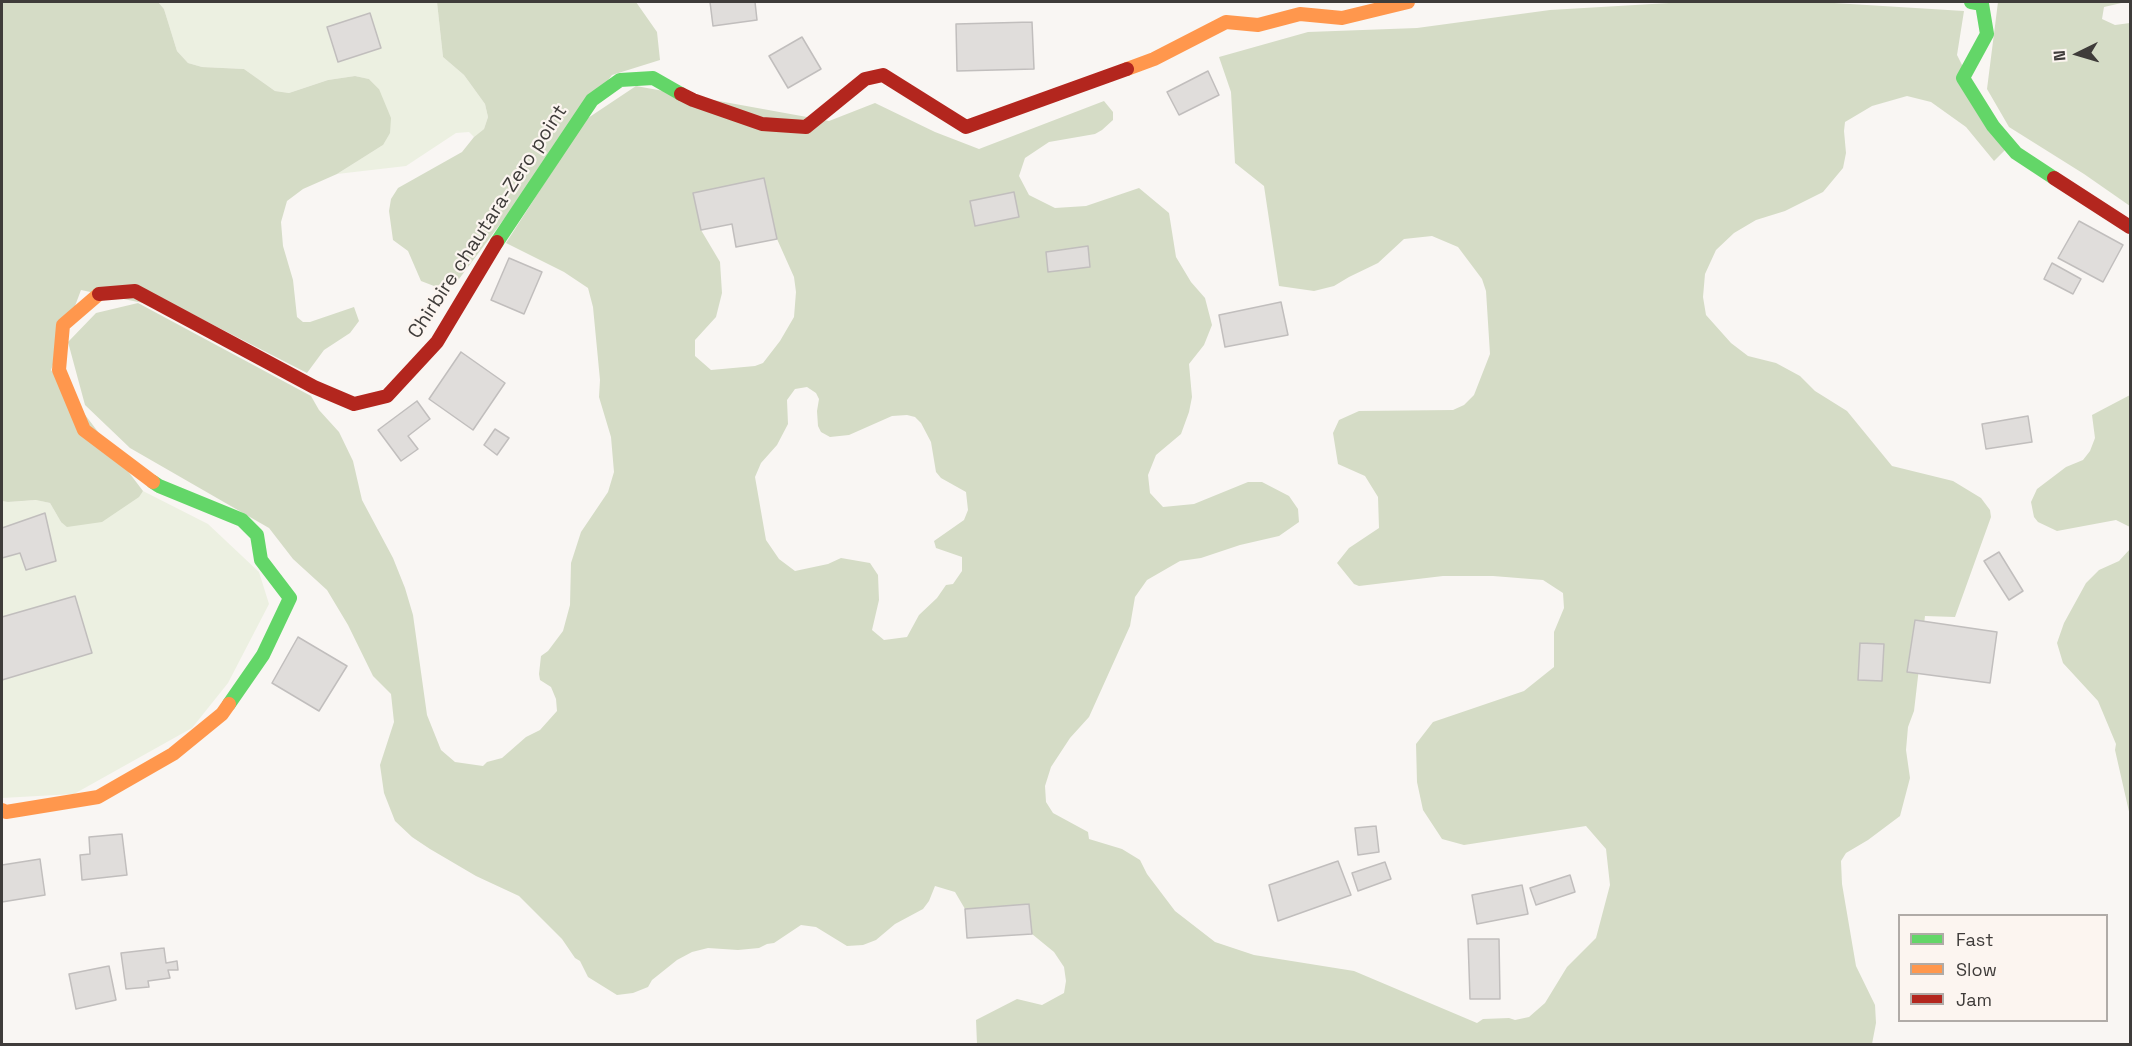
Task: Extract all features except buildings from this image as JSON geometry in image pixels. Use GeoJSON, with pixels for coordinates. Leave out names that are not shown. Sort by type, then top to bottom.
{"type":"FeatureCollection","features":[{"type":"Feature","properties":{"kind":"street","name":"Chirbire chautara-Zero point"},"geometry":{"type":"LineString","coordinates":[[2,810],[6,812],[98,797],[173,754],[222,714],[263,655],[290,598],[261,560],[257,535],[242,520],[159,486],[84,430],[59,370],[63,325],[98,294],[135,291],[314,387],[354,404],[387,396],[437,342],[514,215],[585,109],[592,100],[620,80],[653,78],[693,100],[762,124],[806,127],[865,79],[883,75],[966,127],[1154,59],[1226,22],[1258,25],[1300,14],[1342,18],[1408,2]]}},
{"type":"Feature","properties":{"kind":"street"},"geometry":{"type":"LineString","coordinates":[[1971,2],[1982,4],[1988,34],[1963,78],[1993,126],[2016,153],[2130,227]]}},
{"type":"Feature","properties":{"kind":"shaded area"},"geometry":{"type":"Polygon","coordinates":[[[158,2],[437,2],[443,57],[464,75],[485,104],[488,117],[484,129],[474,137],[469,132],[456,133],[406,166],[337,174],[383,145],[379,89],[369,79],[355,76],[328,80],[289,93],[275,91],[244,69],[202,67],[188,63],[177,51],[164,9],[158,2]]]}},
{"type":"Feature","properties":{"kind":"shaded area"},"geometry":{"type":"Polygon","coordinates":[[[143,491],[208,524],[259,572],[269,604],[228,683],[192,728],[74,794],[2,798],[2,501],[37,500],[50,503],[61,522],[143,491]]]}},
{"type":"Feature","properties":{"kind":"green space"},"geometry":{"type":"Polygon","coordinates":[[[2,2],[158,2],[164,9],[177,51],[188,63],[202,67],[244,69],[275,91],[289,93],[328,80],[355,76],[369,79],[379,89],[391,118],[390,133],[383,145],[337,174],[303,189],[287,201],[281,222],[283,246],[293,280],[297,317],[303,322],[310,322],[354,307],[359,321],[350,333],[324,350],[307,373],[190,313],[81,290],[51,370],[143,491],[139,497],[102,522],[67,527],[61,522],[50,503],[36,500],[2,501],[2,2]]]}},
{"type":"Feature","properties":{"kind":"green space"},"geometry":{"type":"Polygon","coordinates":[[[437,2],[636,2],[657,32],[660,60],[612,75],[456,283],[434,286],[421,281],[408,251],[393,240],[389,211],[391,199],[398,188],[462,152],[484,129],[488,117],[485,104],[464,75],[443,57],[437,2]]]}},
{"type":"Feature","properties":{"kind":"green space"},"geometry":{"type":"Polygon","coordinates":[[[1686,2],[1818,2],[1964,11],[1957,55],[2005,150],[1994,161],[1966,127],[1931,102],[1907,96],[1872,106],[1845,122],[1846,153],[1843,168],[1823,192],[1785,211],[1756,220],[1734,233],[1716,250],[1705,274],[1703,297],[1706,315],[1731,343],[1748,356],[1776,363],[1800,376],[1815,391],[1847,411],[1892,466],[1953,481],[1981,498],[1990,510],[1991,517],[1955,617],[1925,616],[1914,711],[1908,727],[1906,750],[1910,778],[1900,816],[1846,853],[1841,861],[1842,884],[1856,966],[1875,1005],[1876,1023],[1872,1044],[977,1044],[976,1020],[1017,999],[1042,1005],[1064,993],[1066,981],[1064,967],[1054,952],[1032,934],[1029,904],[965,909],[955,892],[935,886],[923,909],[895,924],[876,940],[863,945],[847,946],[816,927],[801,925],[774,943],[759,948],[738,950],[708,948],[692,952],[677,960],[652,980],[648,987],[633,993],[617,995],[588,977],[580,961],[575,958],[562,939],[519,896],[476,876],[430,849],[412,837],[395,821],[384,793],[380,765],[394,722],[391,694],[373,676],[348,625],[327,590],[293,559],[269,528],[130,448],[85,405],[68,342],[96,313],[138,303],[311,396],[319,410],[339,432],[353,461],[362,500],[393,558],[405,588],[413,615],[427,715],[441,750],[455,762],[483,766],[487,762],[502,758],[526,737],[540,730],[557,711],[556,699],[551,687],[540,680],[541,656],[548,651],[563,631],[570,605],[571,563],[581,532],[608,492],[614,472],[611,437],[599,397],[600,380],[593,307],[588,288],[564,272],[506,243],[585,120],[636,86],[829,121],[875,103],[935,132],[979,149],[1104,101],[1113,112],[1113,120],[1102,130],[1095,134],[1049,142],[1025,158],[1019,176],[1029,195],[1055,208],[1086,206],[1139,188],[1169,213],[1176,257],[1191,282],[1205,298],[1212,325],[1204,345],[1189,364],[1192,397],[1189,412],[1181,434],[1156,455],[1148,475],[1150,493],[1163,507],[1194,504],[1248,482],[1262,482],[1289,496],[1298,509],[1299,522],[1279,536],[1240,545],[1201,558],[1180,561],[1147,580],[1135,597],[1130,626],[1089,717],[1070,738],[1051,767],[1045,786],[1046,802],[1053,813],[1088,832],[1089,839],[1122,849],[1140,860],[1147,874],[1175,911],[1215,942],[1254,955],[1354,971],[1477,1023],[1483,1019],[1509,1018],[1515,1020],[1529,1017],[1545,1003],[1567,967],[1596,938],[1610,885],[1606,849],[1586,826],[1464,845],[1442,839],[1423,810],[1417,782],[1416,744],[1433,722],[1524,691],[1554,667],[1554,632],[1564,608],[1563,593],[1543,580],[1493,576],[1443,576],[1359,586],[1354,584],[1337,563],[1349,548],[1379,528],[1378,497],[1365,476],[1338,464],[1333,433],[1339,420],[1359,411],[1453,410],[1464,405],[1474,395],[1490,354],[1486,291],[1482,279],[1458,247],[1432,236],[1404,239],[1378,263],[1334,286],[1314,291],[1279,286],[1264,186],[1235,163],[1231,92],[1219,57],[1308,32],[1417,28],[1550,10],[1686,2]],[[764,178],[693,193],[701,230],[720,262],[722,293],[716,317],[695,340],[695,356],[711,370],[755,366],[763,363],[780,341],[794,317],[796,292],[794,277],[777,239],[764,178]],[[807,387],[795,389],[787,400],[788,424],[777,445],[761,463],[755,477],[766,540],[779,559],[795,571],[828,564],[841,558],[870,563],[878,575],[879,600],[872,630],[884,640],[907,637],[919,615],[937,598],[946,585],[953,584],[962,571],[962,557],[936,548],[934,541],[964,520],[968,510],[966,492],[941,478],[936,472],[931,442],[921,423],[915,417],[892,416],[849,435],[830,437],[821,432],[818,426],[819,399],[816,393],[807,387]]]}},
{"type":"Feature","properties":{"kind":"green space"},"geometry":{"type":"Polygon","coordinates":[[[1998,2],[2126,2],[2104,7],[2102,19],[2115,25],[2130,23],[2130,206],[2009,127],[1987,89],[1998,2]]]}},
{"type":"Feature","properties":{"kind":"green space"},"geometry":{"type":"Polygon","coordinates":[[[2130,395],[2130,527],[2116,520],[2057,531],[2038,522],[2034,517],[2031,502],[2037,489],[2066,467],[2083,460],[2090,451],[2095,438],[2092,415],[2130,395]]]}},
{"type":"Feature","properties":{"kind":"green space"},"geometry":{"type":"Polygon","coordinates":[[[2130,549],[2130,816],[2115,750],[2116,744],[2098,701],[2063,663],[2057,643],[2064,623],[2086,583],[2099,570],[2119,561],[2130,549]]]}},
{"type":"Feature","properties":{"kind":"traffic: fast"},"geometry":{"type":"LineString","coordinates":[[1971,2],[1982,4],[1987,34],[1963,78],[1993,126],[2016,153],[2054,178]]}},
{"type":"Feature","properties":{"kind":"traffic: fast"},"geometry":{"type":"LineString","coordinates":[[497,242],[592,100],[620,80],[653,78],[681,94]]}},
{"type":"Feature","properties":{"kind":"traffic: fast"},"geometry":{"type":"LineString","coordinates":[[153,482],[242,520],[257,535],[261,560],[290,598],[263,655],[229,704]]}},
{"type":"Feature","properties":{"kind":"traffic: slow"},"geometry":{"type":"LineString","coordinates":[[1127,69],[1154,59],[1226,22],[1258,25],[1300,14],[1342,18],[1408,2]]}},
{"type":"Feature","properties":{"kind":"traffic: slow"},"geometry":{"type":"LineString","coordinates":[[99,294],[63,325],[59,370],[84,430],[153,482]]}},
{"type":"Feature","properties":{"kind":"traffic: slow"},"geometry":{"type":"LineString","coordinates":[[2,810],[6,812],[98,797],[173,754],[222,714],[229,704]]}},
{"type":"Feature","properties":{"kind":"traffic: jam"},"geometry":{"type":"LineString","coordinates":[[681,94],[762,124],[806,127],[865,79],[883,75],[966,127],[1127,69]]}},
{"type":"Feature","properties":{"kind":"traffic: jam"},"geometry":{"type":"LineString","coordinates":[[2054,178],[2130,227]]}},
{"type":"Feature","properties":{"kind":"traffic: jam"},"geometry":{"type":"LineString","coordinates":[[99,294],[135,291],[314,387],[354,404],[387,396],[437,342],[497,242]]}}]}
